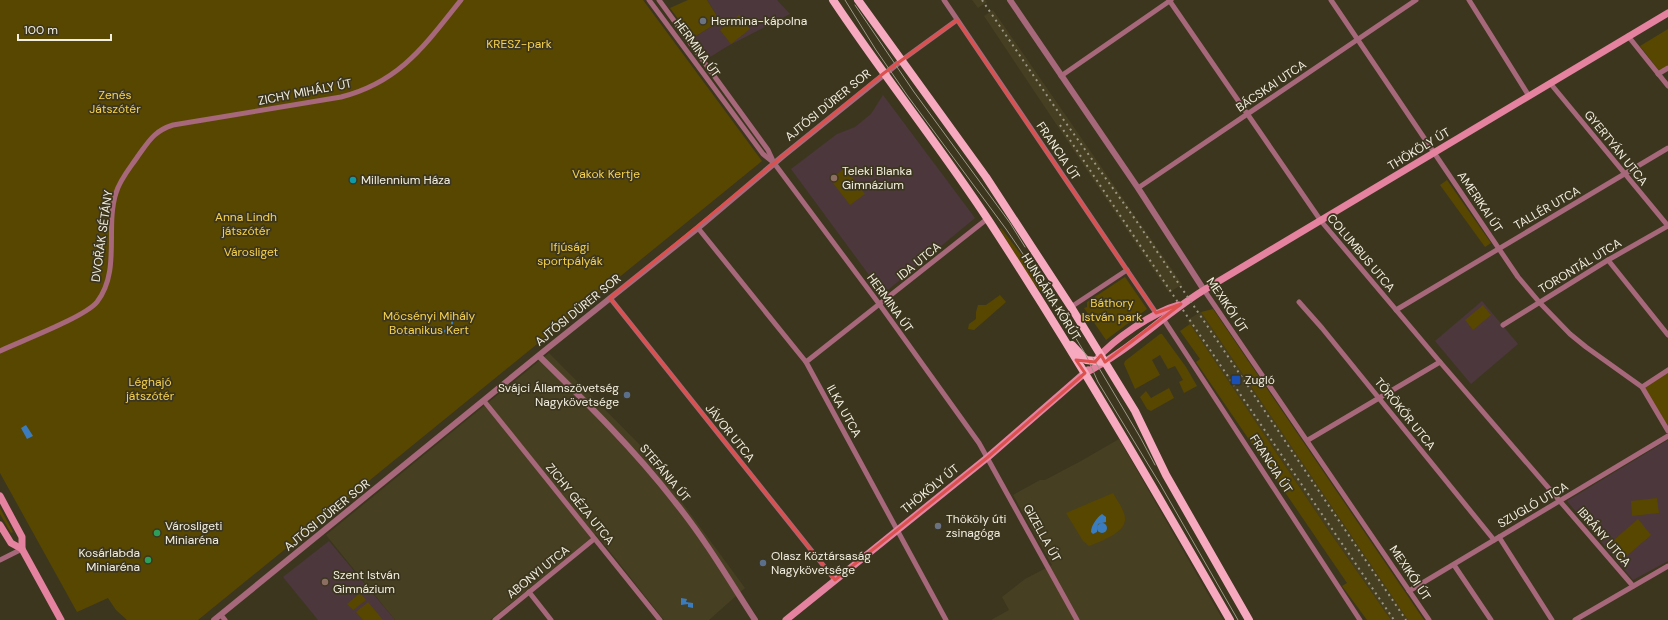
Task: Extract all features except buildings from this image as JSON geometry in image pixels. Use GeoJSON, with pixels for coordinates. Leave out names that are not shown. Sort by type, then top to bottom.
{"type":"FeatureCollection","features":[{"type":"Feature","properties":{"kind":"main road","name":"HUNGÁRIA KÖRÚT"},"geometry":{"type":"LineString","coordinates":[[833,0],[988,219],[1085,373],[1230,620]]}},
{"type":"Feature","properties":{"kind":"main road","name":"HUNGÁRIA KÖRÚT"},"geometry":{"type":"LineString","coordinates":[[858,0],[986,176],[1071,307],[1135,412],[1166,475],[1249,620]]}},
{"type":"Feature","properties":{"kind":"main road","name":"THÖKÖLY ÚT"},"geometry":{"type":"LineString","coordinates":[[1103,358],[1110,346],[1156,313],[1181,304],[1550,82],[1668,13]]}},
{"type":"Feature","properties":{"kind":"main road","name":"THÖKÖLY ÚT"},"geometry":{"type":"LineString","coordinates":[[786,620],[988,457],[1103,358],[1164,320],[1181,304]]}},
{"type":"Feature","properties":{"kind":"main road"},"geometry":{"type":"LineString","coordinates":[[1056,326],[1086,360],[1095,362],[1103,358]]}},
{"type":"Feature","properties":{"kind":"main road","name":"THÖKÖLY ÚT"},"geometry":{"type":"LineString","coordinates":[[1085,373],[1095,362]]}},
{"type":"Feature","properties":{"kind":"main road"},"geometry":{"type":"LineString","coordinates":[[0,496],[22,537],[22,550]]}},
{"type":"Feature","properties":{"kind":"main road"},"geometry":{"type":"LineString","coordinates":[[0,525],[11,543],[22,550],[61,620]]}},
{"type":"Feature","properties":{"kind":"street","name":"ZICHY MIHÁLY ÚT"},"geometry":{"type":"LineString","coordinates":[[147,143],[159,131],[173,125],[321,101],[363,90],[389,76],[405,65],[461,0]]}},
{"type":"Feature","properties":{"kind":"street","name":"HERMINA ÚT"},"geometry":{"type":"LineString","coordinates":[[649,0],[763,154],[774,163]]}},
{"type":"Feature","properties":{"kind":"street","name":"HERMINA ÚT"},"geometry":{"type":"LineString","coordinates":[[659,0],[768,150],[774,163],[880,305],[988,457]]}},
{"type":"Feature","properties":{"kind":"street","name":"FRANCIA ÚT"},"geometry":{"type":"LineString","coordinates":[[944,0],[1156,313]]}},
{"type":"Feature","properties":{"kind":"street","name":"MEXIKÓI ÚT"},"geometry":{"type":"LineString","coordinates":[[1010,0],[1138,188],[1204,290],[1308,440],[1428,620]]}},
{"type":"Feature","properties":{"kind":"street"},"geometry":{"type":"LineString","coordinates":[[1061,76],[1170,0]]}},
{"type":"Feature","properties":{"kind":"street","name":"COLUMBUS UTCA"},"geometry":{"type":"LineString","coordinates":[[1170,0],[1320,220],[1560,502]]}},
{"type":"Feature","properties":{"kind":"street","name":"AMERIKAI ÚT"},"geometry":{"type":"LineString","coordinates":[[1332,0],[1518,277],[1540,303],[1570,334],[1642,387]]}},
{"type":"Feature","properties":{"kind":"street","name":"BÁCSKAI UTCA"},"geometry":{"type":"LineString","coordinates":[[1138,188],[1416,0]]}},
{"type":"Feature","properties":{"kind":"street"},"geometry":{"type":"LineString","coordinates":[[1469,0],[1529,96]]}},
{"type":"Feature","properties":{"kind":"street","name":"AJTÓSI DÜRER SOR"},"geometry":{"type":"LineString","coordinates":[[214,620],[223,617],[484,401],[698,228],[774,163],[884,73],[957,20]]}},
{"type":"Feature","properties":{"kind":"street"},"geometry":{"type":"LineString","coordinates":[[1628,36],[1668,86]]}},
{"type":"Feature","properties":{"kind":"street"},"geometry":{"type":"LineString","coordinates":[[1658,74],[1668,68]]}},
{"type":"Feature","properties":{"kind":"street","name":"GYERTYÁN UTCA"},"geometry":{"type":"LineString","coordinates":[[1550,82],[1668,226]]}},
{"type":"Feature","properties":{"kind":"street","name":"DVOŘÁK SÉTÁNY"},"geometry":{"type":"LineString","coordinates":[[0,351],[83,313],[96,303],[104,291],[109,276],[113,212],[116,192],[147,143]]}},
{"type":"Feature","properties":{"kind":"street","name":"TALLÉR UTCA"},"geometry":{"type":"LineString","coordinates":[[1396,310],[1668,148]]}},
{"type":"Feature","properties":{"kind":"street","name":"IDA UTCA"},"geometry":{"type":"LineString","coordinates":[[806,362],[988,219]]}},
{"type":"Feature","properties":{"kind":"street","name":"TORONTÁL UTCA"},"geometry":{"type":"LineString","coordinates":[[1503,326],[1608,260],[1668,226]]}},
{"type":"Feature","properties":{"kind":"street","name":"ILKA UTCA"},"geometry":{"type":"LineString","coordinates":[[698,228],[806,362],[898,529],[946,620]]}},
{"type":"Feature","properties":{"kind":"street"},"geometry":{"type":"LineString","coordinates":[[1608,260],[1668,335]]}},
{"type":"Feature","properties":{"kind":"street"},"geometry":{"type":"LineString","coordinates":[[1071,307],[1127,270]]}},
{"type":"Feature","properties":{"kind":"street","name":"JÁVOR UTCA"},"geometry":{"type":"LineString","coordinates":[[610,298],[835,580]]}},
{"type":"Feature","properties":{"kind":"street","name":"TÖRÖKŐR UTCA"},"geometry":{"type":"LineString","coordinates":[[1299,302],[1496,539],[1552,620]]}},
{"type":"Feature","properties":{"kind":"street","name":"FRANCIA ÚT"},"geometry":{"type":"LineString","coordinates":[[1164,320],[1359,620]]}},
{"type":"Feature","properties":{"kind":"street","name":"STEFÁNIA ÚT"},"geometry":{"type":"LineString","coordinates":[[539,356],[610,426],[675,501],[715,558],[755,620]]}},
{"type":"Feature","properties":{"kind":"street"},"geometry":{"type":"LineString","coordinates":[[1308,440],[1440,362]]}},
{"type":"Feature","properties":{"kind":"street"},"geometry":{"type":"LineString","coordinates":[[1668,370],[1642,387],[1668,431]]}},
{"type":"Feature","properties":{"kind":"street","name":"ZICHY GÉZA UTCA"},"geometry":{"type":"LineString","coordinates":[[484,401],[660,620]]}},
{"type":"Feature","properties":{"kind":"street","name":"SZUGLÓ UTCA"},"geometry":{"type":"LineString","coordinates":[[1409,591],[1668,436]]}},
{"type":"Feature","properties":{"kind":"street","name":"GIZELLA ÚT"},"geometry":{"type":"LineString","coordinates":[[988,457],[1077,620]]}},
{"type":"Feature","properties":{"kind":"street","name":"IBRÁNY UTCA"},"geometry":{"type":"LineString","coordinates":[[1560,502],[1633,586]]}},
{"type":"Feature","properties":{"kind":"street","name":"ABONYI UTCA"},"geometry":{"type":"LineString","coordinates":[[495,620],[594,539]]}},
{"type":"Feature","properties":{"kind":"street"},"geometry":{"type":"LineString","coordinates":[[0,560],[22,550]]}},
{"type":"Feature","properties":{"kind":"street"},"geometry":{"type":"LineString","coordinates":[[1454,565],[1491,620]]}},
{"type":"Feature","properties":{"kind":"street"},"geometry":{"type":"LineString","coordinates":[[1575,620],[1668,566]]}},
{"type":"Feature","properties":{"kind":"street"},"geometry":{"type":"LineString","coordinates":[[529,592],[551,620]]}},
{"type":"Feature","properties":{"kind":"highlighted area"},"geometry":{"type":"Polygon","coordinates":[[[957,20],[1156,313],[1181,304],[1105,362],[1101,355],[1095,362],[1076,360],[1085,373],[988,457],[835,580],[610,298],[884,73],[957,20]]]}},
{"type":"Feature","properties":{"kind":"shaded area"},"geometry":{"type":"Polygon","coordinates":[[[707,0],[777,0],[790,14],[726,47],[707,59],[691,36],[694,34],[696,36],[720,21],[707,0]]]}},
{"type":"Feature","properties":{"kind":"shaded area"},"geometry":{"type":"Polygon","coordinates":[[[972,0],[985,0],[987,2],[978,8],[972,0]]]}},
{"type":"Feature","properties":{"kind":"shaded area"},"geometry":{"type":"Polygon","coordinates":[[[993,10],[1182,284],[1169,293],[984,16],[993,10]]]}},
{"type":"Feature","properties":{"kind":"shaded area"},"geometry":{"type":"Polygon","coordinates":[[[883,95],[975,218],[883,294],[791,169],[837,134],[855,127],[871,114],[883,95]]]}},
{"type":"Feature","properties":{"kind":"shaded area"},"geometry":{"type":"Polygon","coordinates":[[[1482,301],[1518,344],[1471,384],[1435,341],[1482,301]]]}},
{"type":"Feature","properties":{"kind":"shaded area"},"geometry":{"type":"Polygon","coordinates":[[[1201,312],[1408,620],[1391,620],[1329,531],[1187,320],[1201,312]]]}},
{"type":"Feature","properties":{"kind":"shaded area"},"geometry":{"type":"Polygon","coordinates":[[[549,353],[639,444],[745,588],[709,620],[664,620],[596,534],[490,620],[395,620],[326,535],[549,353]]]}},
{"type":"Feature","properties":{"kind":"shaded area"},"geometry":{"type":"Polygon","coordinates":[[[1119,439],[1223,620],[991,620],[1009,610],[1002,597],[1025,579],[1052,565],[1013,495],[1040,480],[1045,480],[1081,461],[1119,439]]]}},
{"type":"Feature","properties":{"kind":"shaded area"},"geometry":{"type":"Polygon","coordinates":[[[1668,440],[1668,561],[1633,580],[1567,501],[1668,440]]]}},
{"type":"Feature","properties":{"kind":"shaded area","name":"Szent István Gimnázium"},"geometry":{"type":"Polygon","coordinates":[[[329,541],[395,620],[318,620],[283,577],[329,541]]]}},
{"type":"Feature","properties":{"kind":"green space","name":"Városliget"},"geometry":{"type":"Polygon","coordinates":[[[0,0],[643,0],[762,161],[198,620],[127,620],[116,610],[108,598],[77,612],[0,473],[0,0]]]}},
{"type":"Feature","properties":{"kind":"green space"},"geometry":{"type":"Polygon","coordinates":[[[688,0],[707,0],[720,21],[696,36],[694,34],[691,36],[670,8],[688,0]]]}},
{"type":"Feature","properties":{"kind":"green space"},"geometry":{"type":"Polygon","coordinates":[[[739,15],[750,29],[731,44],[720,30],[739,15]]]}},
{"type":"Feature","properties":{"kind":"green space"},"geometry":{"type":"Polygon","coordinates":[[[1668,29],[1668,67],[1660,72],[1640,46],[1668,29]]]}},
{"type":"Feature","properties":{"kind":"green space"},"geometry":{"type":"Polygon","coordinates":[[[845,168],[865,194],[850,205],[830,179],[845,168]]]}},
{"type":"Feature","properties":{"kind":"green space"},"geometry":{"type":"Polygon","coordinates":[[[1447,180],[1491,243],[1485,247],[1440,185],[1447,180]]]}},
{"type":"Feature","properties":{"kind":"green space"},"geometry":{"type":"Polygon","coordinates":[[[1001,228],[1020,253],[1045,295],[1030,280],[1000,229],[1001,228]]]}},
{"type":"Feature","properties":{"kind":"green space","name":"Báthory István park"},"geometry":{"type":"Polygon","coordinates":[[[1125,277],[1147,309],[1106,340],[1084,308],[1087,307],[1087,302],[1125,277]]]}},
{"type":"Feature","properties":{"kind":"green space"},"geometry":{"type":"Polygon","coordinates":[[[1000,295],[1006,302],[974,330],[968,329],[969,324],[976,319],[978,305],[986,305],[1000,295]]]}},
{"type":"Feature","properties":{"kind":"green space"},"geometry":{"type":"Polygon","coordinates":[[[1483,305],[1491,315],[1473,330],[1465,320],[1483,305]]]}},
{"type":"Feature","properties":{"kind":"green space"},"geometry":{"type":"Polygon","coordinates":[[[1213,309],[1424,620],[1408,620],[1201,312],[1213,309]]]}},
{"type":"Feature","properties":{"kind":"green space"},"geometry":{"type":"Polygon","coordinates":[[[1190,324],[1329,531],[1391,620],[1367,620],[1342,586],[1347,583],[1196,362],[1200,359],[1180,331],[1190,324]]]}},
{"type":"Feature","properties":{"kind":"green space"},"geometry":{"type":"Polygon","coordinates":[[[1162,334],[1186,367],[1197,386],[1184,393],[1179,382],[1183,380],[1175,366],[1168,369],[1160,355],[1152,360],[1160,375],[1135,389],[1124,364],[1125,361],[1162,334]]]}},
{"type":"Feature","properties":{"kind":"green space"},"geometry":{"type":"Polygon","coordinates":[[[1668,370],[1668,431],[1642,387],[1668,370]]]}},
{"type":"Feature","properties":{"kind":"green space"},"geometry":{"type":"Polygon","coordinates":[[[1169,388],[1174,398],[1151,411],[1147,409],[1140,397],[1146,391],[1151,398],[1169,388]]]}},
{"type":"Feature","properties":{"kind":"green space"},"geometry":{"type":"Polygon","coordinates":[[[1113,493],[1124,512],[1124,524],[1112,536],[1089,546],[1083,541],[1066,513],[1113,493]]]}},
{"type":"Feature","properties":{"kind":"green space"},"geometry":{"type":"Polygon","coordinates":[[[1657,498],[1659,513],[1632,516],[1631,501],[1657,498]]]}},
{"type":"Feature","properties":{"kind":"green space"},"geometry":{"type":"Polygon","coordinates":[[[0,508],[13,532],[11,533],[0,514],[0,508]]]}},
{"type":"Feature","properties":{"kind":"green space"},"geometry":{"type":"Polygon","coordinates":[[[1638,519],[1651,535],[1622,560],[1608,545],[1638,519]]]}},
{"type":"Feature","properties":{"kind":"green space"},"geometry":{"type":"Polygon","coordinates":[[[360,593],[366,600],[353,610],[347,604],[360,593]]]}},
{"type":"Feature","properties":{"kind":"green space"},"geometry":{"type":"Polygon","coordinates":[[[368,602],[383,620],[363,620],[356,612],[368,602]]]}},
{"type":"Feature","properties":{"kind":"water"},"geometry":{"type":"Polygon","coordinates":[[[26,425],[33,436],[27,439],[21,428],[26,425]]]}},
{"type":"Feature","properties":{"kind":"water"},"geometry":{"type":"Polygon","coordinates":[[[1102,514],[1106,517],[1106,522],[1098,524],[1097,532],[1093,534],[1091,530],[1093,524],[1102,514]]]}},
{"type":"Feature","properties":{"kind":"water"},"geometry":{"type":"Polygon","coordinates":[[[1102,523],[1107,528],[1102,533],[1097,528],[1102,523]]]}},
{"type":"Feature","properties":{"kind":"water"},"geometry":{"type":"Polygon","coordinates":[[[681,598],[687,599],[686,602],[693,603],[693,608],[688,607],[688,604],[681,605],[681,598]]]}},
{"type":"Feature","properties":{"kind":"waterway"},"geometry":{"type":"LineString","coordinates":[[404,334],[410,335],[416,333],[419,335],[427,334],[429,332],[443,332],[449,329],[452,330],[452,318]]}},
{"type":"Feature","properties":{"kind":"tram line"},"geometry":{"type":"LineString","coordinates":[[845,0],[876,50],[907,95],[1006,229],[1038,276],[1086,355],[1098,382],[1160,484],[1238,620]]}},
{"type":"Feature","properties":{"kind":"tram line"},"geometry":{"type":"LineString","coordinates":[[855,5],[914,92],[1010,223],[1025,247]]}},
{"type":"Feature","properties":{"kind":"tram line"},"geometry":{"type":"LineString","coordinates":[[1093,358],[1155,465]]}},
{"type":"Feature","properties":{"kind":"railway"},"geometry":{"type":"LineString","coordinates":[[982,0],[1063,119],[1135,219],[1406,620]]}},
{"type":"Feature","properties":{"kind":"railway"},"geometry":{"type":"LineString","coordinates":[[1060,125],[1189,319],[1394,620]]}},
{"type":"Feature","properties":{"kind":"place","name":"Hermina-kápolna"},"geometry":{"type":"Point","coordinates":[703,21]}},
{"type":"Feature","properties":{"kind":"place","name":"Teleki Blanka Gimnázium"},"geometry":{"type":"Point","coordinates":[834,178]}},
{"type":"Feature","properties":{"kind":"place","name":"Millennium Háza"},"geometry":{"type":"Point","coordinates":[353,180]}},
{"type":"Feature","properties":{"kind":"place","name":"Zugló"},"geometry":{"type":"Point","coordinates":[1236,380]}},
{"type":"Feature","properties":{"kind":"place","name":"Svájci Államszövetség Nagykövetsége"},"geometry":{"type":"Point","coordinates":[627,395]}},
{"type":"Feature","properties":{"kind":"place","name":"Thököly úti zsinagóga"},"geometry":{"type":"Point","coordinates":[938,526]}},
{"type":"Feature","properties":{"kind":"place","name":"Városligeti Miniaréna"},"geometry":{"type":"Point","coordinates":[157,533]}},
{"type":"Feature","properties":{"kind":"place","name":"Kosárlabda Miniaréna"},"geometry":{"type":"Point","coordinates":[148,560]}},
{"type":"Feature","properties":{"kind":"place","name":"Olasz Köztársaság Nagykövetsége"},"geometry":{"type":"Point","coordinates":[763,563]}},
{"type":"Feature","properties":{"kind":"place","name":"Szent István Gimnázium"},"geometry":{"type":"Point","coordinates":[325,582]}},
{"type":"Feature","properties":{"kind":"park label","name":"KRESZ-park"},"geometry":{"type":"Point","coordinates":[519,44]}},
{"type":"Feature","properties":{"kind":"park label","name":"Zenés Játszótér"},"geometry":{"type":"Point","coordinates":[115,102]}},
{"type":"Feature","properties":{"kind":"park label","name":"Vakok Kertje"},"geometry":{"type":"Point","coordinates":[606,174]}},
{"type":"Feature","properties":{"kind":"park label","name":"Anna Lindh játszótér"},"geometry":{"type":"Point","coordinates":[246,224]}},
{"type":"Feature","properties":{"kind":"park label","name":"Ifjúsági sportpályák"},"geometry":{"type":"Point","coordinates":[570,254]}},
{"type":"Feature","properties":{"kind":"park label","name":"Mőcsényi Mihály Botanikus Kert"},"geometry":{"type":"Point","coordinates":[429,323]}},
{"type":"Feature","properties":{"kind":"park label","name":"Léghajó játszótér"},"geometry":{"type":"Point","coordinates":[150,389]}}]}
